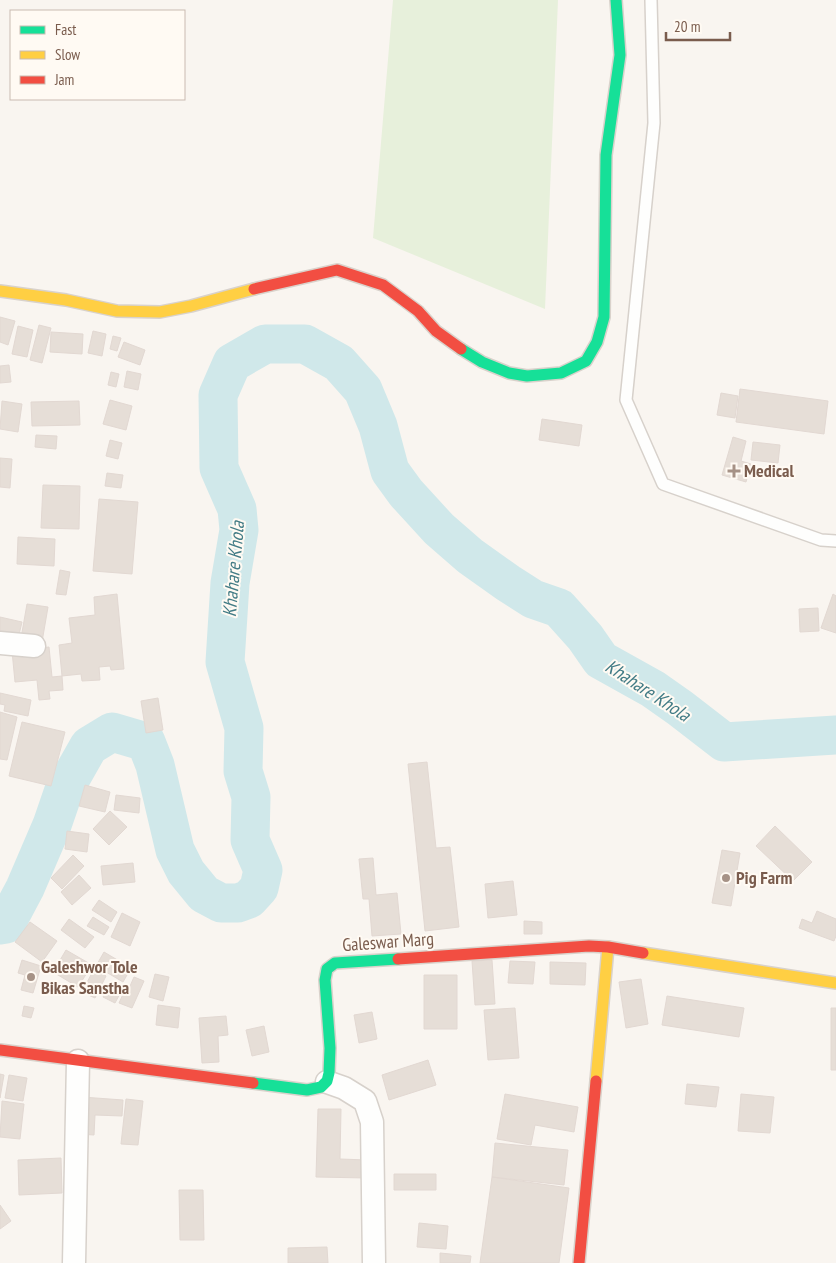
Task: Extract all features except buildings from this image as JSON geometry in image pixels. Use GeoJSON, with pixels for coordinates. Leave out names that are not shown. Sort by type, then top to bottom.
{"type":"FeatureCollection","features":[{"type":"Feature","properties":{"kind":"street"},"geometry":{"type":"LineString","coordinates":[[0,291],[66,300],[118,311],[160,312],[337,270],[383,286],[418,311],[436,331],[460,349],[482,362],[508,373],[528,376],[561,373],[586,361],[597,342],[604,316],[606,155],[620,55],[616,0]]}},
{"type":"Feature","properties":{"kind":"street"},"geometry":{"type":"LineString","coordinates":[[0,643],[34,646]]}},
{"type":"Feature","properties":{"kind":"street","name":"Galeswar Marg"},"geometry":{"type":"LineString","coordinates":[[327,1082],[331,1067],[325,980],[327,969],[335,963],[589,946],[608,947],[836,983]]}},
{"type":"Feature","properties":{"kind":"street"},"geometry":{"type":"LineString","coordinates":[[579,1263],[608,947]]}},
{"type":"Feature","properties":{"kind":"street"},"geometry":{"type":"LineString","coordinates":[[0,1050],[307,1090],[318,1088],[327,1082],[344,1088],[365,1101],[372,1122],[374,1263]]}},
{"type":"Feature","properties":{"kind":"street"},"geometry":{"type":"LineString","coordinates":[[74,1263],[78,1061]]}},
{"type":"Feature","properties":{"kind":"lane"},"geometry":{"type":"LineString","coordinates":[[651,0],[654,123],[626,400],[663,484],[821,540],[836,541]]}},
{"type":"Feature","properties":{"kind":"green space"},"geometry":{"type":"Polygon","coordinates":[[[393,0],[558,0],[545,309],[373,238],[393,0]]]}},
{"type":"Feature","properties":{"kind":"waterway","name":"Khahare Khola"},"geometry":{"type":"LineString","coordinates":[[0,925],[6,924],[25,888],[52,825],[64,790],[89,746],[112,732],[146,742],[155,765],[175,850],[186,872],[204,894],[221,903],[238,903],[249,899],[259,888],[263,870],[250,840],[251,797],[243,771],[244,728],[225,662],[230,583],[239,530],[237,509],[219,468],[218,395],[232,363],[265,344],[305,344],[339,363],[363,390],[378,426],[390,471],[406,493],[439,529],[470,556],[533,599],[559,608],[585,637],[601,660],[653,689],[724,742],[836,735]]}},
{"type":"Feature","properties":{"kind":"traffic: fast"},"geometry":{"type":"LineString","coordinates":[[461,349],[482,362],[509,373],[527,376],[561,373],[586,361],[597,342],[604,317],[606,155],[620,55],[616,0]]}},
{"type":"Feature","properties":{"kind":"traffic: fast"},"geometry":{"type":"LineString","coordinates":[[253,1083],[307,1090],[321,1087],[327,1081],[329,1073],[330,1048],[325,980],[327,969],[335,963],[398,959]]}},
{"type":"Feature","properties":{"kind":"traffic: slow"},"geometry":{"type":"LineString","coordinates":[[0,291],[66,300],[117,311],[160,312],[191,306],[254,289]]}},
{"type":"Feature","properties":{"kind":"traffic: slow"},"geometry":{"type":"LineString","coordinates":[[596,1081],[608,947]]}},
{"type":"Feature","properties":{"kind":"traffic: slow"},"geometry":{"type":"LineString","coordinates":[[643,953],[836,983]]}},
{"type":"Feature","properties":{"kind":"traffic: jam"},"geometry":{"type":"LineString","coordinates":[[254,289],[337,270],[383,285],[418,311],[436,331],[461,349]]}},
{"type":"Feature","properties":{"kind":"traffic: jam"},"geometry":{"type":"LineString","coordinates":[[398,959],[589,946],[643,953]]}},
{"type":"Feature","properties":{"kind":"traffic: jam"},"geometry":{"type":"LineString","coordinates":[[0,1050],[253,1083]]}},
{"type":"Feature","properties":{"kind":"traffic: jam"},"geometry":{"type":"LineString","coordinates":[[579,1263],[596,1081]]}},
{"type":"Feature","properties":{"kind":"place","name":"Medical"},"geometry":{"type":"Point","coordinates":[734,471]}},
{"type":"Feature","properties":{"kind":"place","name":"Pig Farm"},"geometry":{"type":"Point","coordinates":[726,878]}},
{"type":"Feature","properties":{"kind":"place","name":"Galeshwor Tole Bikas Sanstha"},"geometry":{"type":"Point","coordinates":[31,977]}}]}
